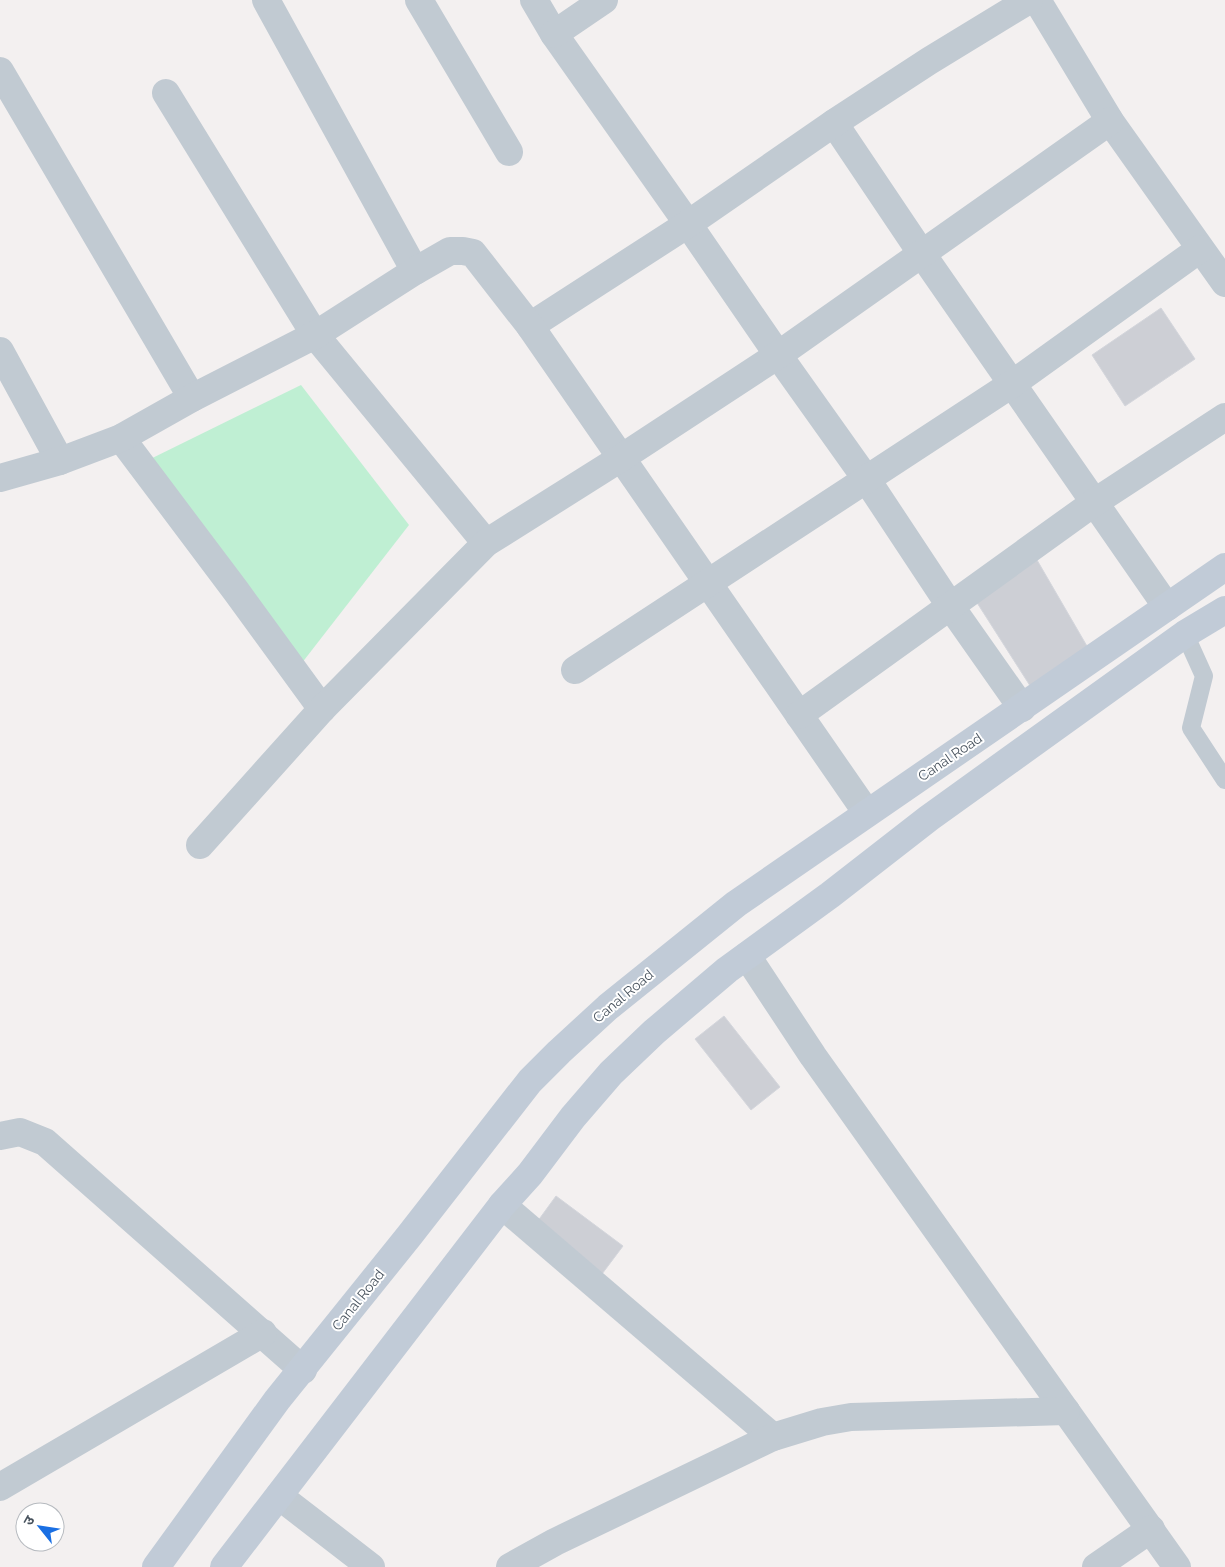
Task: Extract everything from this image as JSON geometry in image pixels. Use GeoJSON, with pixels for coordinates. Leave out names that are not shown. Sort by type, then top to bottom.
{"type":"FeatureCollection","features":[{"type":"Feature","properties":{"kind":"main road","name":"Canal Road"},"geometry":{"type":"LineString","coordinates":[[156,1567],[277,1400],[303,1370],[530,1082],[559,1052],[608,1007],[736,904],[1225,567]]}},
{"type":"Feature","properties":{"kind":"main road"},"geometry":{"type":"LineString","coordinates":[[224,1567],[502,1205],[530,1174],[573,1116],[611,1073],[654,1032],[747,956],[930,818],[1185,634],[1225,610]]}},
{"type":"Feature","properties":{"kind":"street"},"geometry":{"type":"LineString","coordinates":[[266,0],[416,271]]}},
{"type":"Feature","properties":{"kind":"street"},"geometry":{"type":"LineString","coordinates":[[420,0],[509,152]]}},
{"type":"Feature","properties":{"kind":"street"},"geometry":{"type":"LineString","coordinates":[[534,0],[554,34],[867,480],[951,607],[1022,708]]}},
{"type":"Feature","properties":{"kind":"street"},"geometry":{"type":"LineString","coordinates":[[554,34],[604,0]]}},
{"type":"Feature","properties":{"kind":"street"},"geometry":{"type":"LineString","coordinates":[[530,326],[688,224],[834,123],[929,61],[1029,0]]}},
{"type":"Feature","properties":{"kind":"street"},"geometry":{"type":"LineString","coordinates":[[1037,0],[1110,120],[1225,283]]}},
{"type":"Feature","properties":{"kind":"street"},"geometry":{"type":"LineString","coordinates":[[0,71],[192,398]]}},
{"type":"Feature","properties":{"kind":"street"},"geometry":{"type":"LineString","coordinates":[[166,93],[315,335],[486,542]]}},
{"type":"Feature","properties":{"kind":"street"},"geometry":{"type":"LineString","coordinates":[[200,845],[322,709],[486,542],[621,458],[778,355],[1110,120]]}},
{"type":"Feature","properties":{"kind":"street"},"geometry":{"type":"LineString","coordinates":[[834,123],[922,254],[1166,607]]}},
{"type":"Feature","properties":{"kind":"street"},"geometry":{"type":"LineString","coordinates":[[575,670],[1012,384],[1200,249]]}},
{"type":"Feature","properties":{"kind":"street"},"geometry":{"type":"LineString","coordinates":[[1,476],[60,461],[121,438],[192,398],[315,335],[450,251],[472,253],[530,326],[867,813]]}},
{"type":"Feature","properties":{"kind":"street"},"geometry":{"type":"LineString","coordinates":[[0,351],[60,461]]}},
{"type":"Feature","properties":{"kind":"street"},"geometry":{"type":"LineString","coordinates":[[799,714],[951,607],[1095,502],[1225,417]]}},
{"type":"Feature","properties":{"kind":"street"},"geometry":{"type":"LineString","coordinates":[[121,438],[322,709]]}},
{"type":"Feature","properties":{"kind":"street"},"geometry":{"type":"LineString","coordinates":[[747,956],[813,1056],[1177,1567]]}},
{"type":"Feature","properties":{"kind":"street"},"geometry":{"type":"LineString","coordinates":[[0,1136],[20,1132],[45,1142],[303,1370]]}},
{"type":"Feature","properties":{"kind":"street"},"geometry":{"type":"LineString","coordinates":[[502,1205],[773,1437]]}},
{"type":"Feature","properties":{"kind":"street"},"geometry":{"type":"LineString","coordinates":[[0,1487],[262,1333]]}},
{"type":"Feature","properties":{"kind":"street"},"geometry":{"type":"LineString","coordinates":[[510,1567],[555,1542],[773,1437],[822,1422],[851,1417],[1066,1411]]}},
{"type":"Feature","properties":{"kind":"street"},"geometry":{"type":"LineString","coordinates":[[279,1496],[371,1567]]}},
{"type":"Feature","properties":{"kind":"street"},"geometry":{"type":"LineString","coordinates":[[1096,1567],[1151,1529]]}},
{"type":"Feature","properties":{"kind":"lane"},"geometry":{"type":"LineString","coordinates":[[1185,634],[1204,676],[1191,728],[1225,780]]}},
{"type":"Feature","properties":{"kind":"green space"},"geometry":{"type":"Polygon","coordinates":[[[301,385],[409,525],[291,677],[128,470],[301,385]]]}},
{"type":"Feature","properties":{"kind":"building"},"geometry":{"type":"Polygon","coordinates":[[[1161,308],[1195,359],[1125,406],[1092,355],[1161,308]]]}},
{"type":"Feature","properties":{"kind":"building"},"geometry":{"type":"Polygon","coordinates":[[[1037,560],[1091,653],[1034,692],[974,598],[1037,560]]]}},
{"type":"Feature","properties":{"kind":"building"},"geometry":{"type":"Polygon","coordinates":[[[724,1016],[780,1087],[751,1110],[695,1039],[724,1016]]]}},
{"type":"Feature","properties":{"kind":"building"},"geometry":{"type":"Polygon","coordinates":[[[556,1196],[623,1246],[599,1278],[532,1229],[556,1196]]]}}]}
